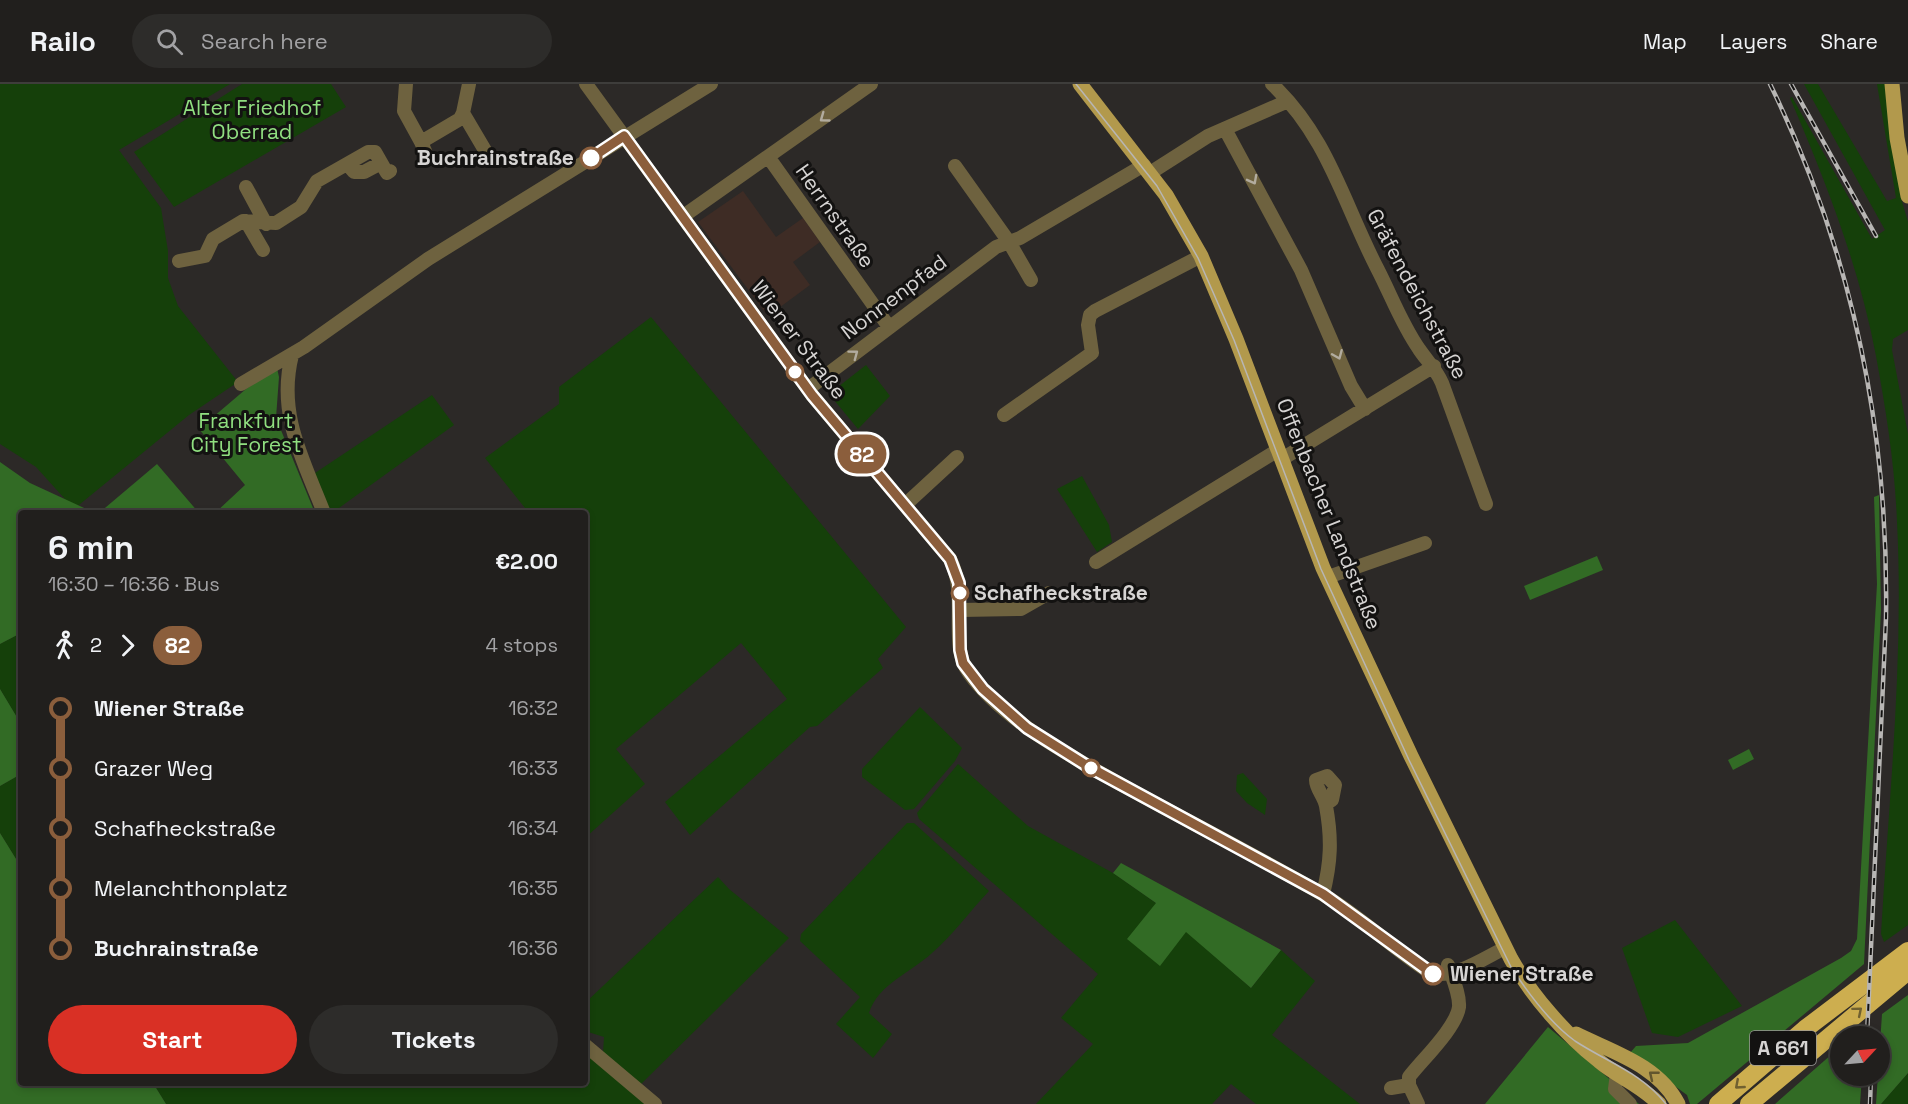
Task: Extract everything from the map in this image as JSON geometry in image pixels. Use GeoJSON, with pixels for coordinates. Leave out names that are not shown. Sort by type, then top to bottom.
{"type":"FeatureCollection","features":[{"type":"Feature","properties":{"kind":"highway","name":"A 661"},"geometry":{"type":"LineString","coordinates":[[1718,1104],[1805,1029],[1898,975],[1908,945]]}},
{"type":"Feature","properties":{"kind":"highway","name":"A 661"},"geometry":{"type":"LineString","coordinates":[[1749,1104],[1898,975],[1908,951]]}},
{"type":"Feature","properties":{"kind":"main road","name":"Offenbacher Landstraße"},"geometry":{"type":"LineString","coordinates":[[1080,84],[1166,195],[1201,256],[1328,577],[1503,944],[1529,986],[1566,1029],[1600,1063],[1643,1088],[1659,1104]]}},
{"type":"Feature","properties":{"kind":"main road"},"geometry":{"type":"LineString","coordinates":[[1892,84],[1897,138],[1908,196]]}},
{"type":"Feature","properties":{"kind":"main road"},"geometry":{"type":"LineString","coordinates":[[1901,84],[1908,144]]}},
{"type":"Feature","properties":{"kind":"main road","name":"Offenbacher Landstraße"},"geometry":{"type":"LineString","coordinates":[[1566,1029],[1648,1070],[1678,1104]]}},
{"type":"Feature","properties":{"kind":"street"},"geometry":{"type":"LineString","coordinates":[[406,84],[404,111],[423,146],[460,119],[469,84]]}},
{"type":"Feature","properties":{"kind":"street","name":"Wiener Straße"},"geometry":{"type":"LineString","coordinates":[[586,84],[808,389],[906,504],[953,564],[959,583],[960,650],[963,663],[983,689],[1027,728],[1089,767],[1323,894],[1415,962],[1449,969],[1503,944]]}},
{"type":"Feature","properties":{"kind":"street"},"geometry":{"type":"LineString","coordinates":[[241,384],[292,355],[428,259],[711,84]]}},
{"type":"Feature","properties":{"kind":"street"},"geometry":{"type":"LineString","coordinates":[[682,216],[769,158],[871,84]]}},
{"type":"Feature","properties":{"kind":"street","name":"Gräfendeichstraße"},"geometry":{"type":"LineString","coordinates":[[1272,84],[1319,140],[1355,224],[1402,318],[1420,350],[1434,366],[1486,504]]}},
{"type":"Feature","properties":{"kind":"street","name":"Nonnenpfad"},"geometry":{"type":"LineString","coordinates":[[808,389],[996,247],[1225,129],[1288,101]]}},
{"type":"Feature","properties":{"kind":"street"},"geometry":{"type":"LineString","coordinates":[[463,113],[486,152]]}},
{"type":"Feature","properties":{"kind":"street"},"geometry":{"type":"LineString","coordinates":[[1225,129],[1300,270],[1351,386],[1365,409]]}},
{"type":"Feature","properties":{"kind":"street"},"geometry":{"type":"LineString","coordinates":[[179,261],[205,256],[217,236],[246,221],[276,223],[301,207],[317,181],[368,152],[375,152],[386,167]]}},
{"type":"Feature","properties":{"kind":"street","name":"Herrnstraße"},"geometry":{"type":"LineString","coordinates":[[769,158],[889,327]]}},
{"type":"Feature","properties":{"kind":"street"},"geometry":{"type":"LineString","coordinates":[[956,166],[1031,280]]}},
{"type":"Feature","properties":{"kind":"street"},"geometry":{"type":"LineString","coordinates":[[246,188],[266,224]]}},
{"type":"Feature","properties":{"kind":"street"},"geometry":{"type":"LineString","coordinates":[[246,221],[263,250]]}},
{"type":"Feature","properties":{"kind":"street"},"geometry":{"type":"LineString","coordinates":[[1004,415],[1092,353],[1088,325],[1090,315],[1201,256]]}},
{"type":"Feature","properties":{"kind":"street"},"geometry":{"type":"LineString","coordinates":[[292,355],[286,379],[290,422],[323,510]]}},
{"type":"Feature","properties":{"kind":"street"},"geometry":{"type":"LineString","coordinates":[[1096,562],[1280,454],[1365,409],[1434,366]]}},
{"type":"Feature","properties":{"kind":"street"},"geometry":{"type":"LineString","coordinates":[[906,504],[957,457]]}},
{"type":"Feature","properties":{"kind":"street"},"geometry":{"type":"LineString","coordinates":[[1328,577],[1425,543]]}},
{"type":"Feature","properties":{"kind":"street"},"geometry":{"type":"LineString","coordinates":[[961,610],[1021,609],[1049,594]]}},
{"type":"Feature","properties":{"kind":"street"},"geometry":{"type":"LineString","coordinates":[[1323,894],[1331,858],[1326,803]]}},
{"type":"Feature","properties":{"kind":"street"},"geometry":{"type":"LineString","coordinates":[[1419,1104],[1409,1085],[1409,1077],[1456,1016],[1458,998],[1449,969]]}},
{"type":"Feature","properties":{"kind":"street"},"geometry":{"type":"LineString","coordinates":[[588,1048],[655,1104]]}},
{"type":"Feature","properties":{"kind":"street"},"geometry":{"type":"LineString","coordinates":[[1617,1073],[1615,1089],[1630,1104]]}},
{"type":"Feature","properties":{"kind":"street"},"geometry":{"type":"LineString","coordinates":[[1391,1088],[1409,1085]]}},
{"type":"Feature","properties":{"kind":"shaded area"},"geometry":{"type":"Polygon","coordinates":[[[743,191],[776,237],[803,218],[820,242],[793,262],[810,285],[768,316],[698,222],[743,191]]]}},
{"type":"Feature","properties":{"kind":"green space"},"geometry":{"type":"Polygon","coordinates":[[[0,84],[230,84],[119,150],[161,208],[168,251],[168,278],[178,306],[238,382],[189,415],[74,509],[36,467],[0,444],[0,84]]]}},
{"type":"Feature","properties":{"kind":"green space","name":"Alter Friedhof Oberrad"},"geometry":{"type":"Polygon","coordinates":[[[242,84],[331,84],[346,107],[174,207],[134,152],[242,84]]]}},
{"type":"Feature","properties":{"kind":"green space"},"geometry":{"type":"Polygon","coordinates":[[[1804,84],[1818,84],[1887,201],[1896,198],[1877,84],[1886,84],[1901,198],[1908,222],[1908,330],[1893,339],[1892,350],[1908,434],[1908,925],[1884,942],[1881,934],[1895,728],[1899,625],[1897,522],[1892,459],[1876,356],[1851,257],[1829,193],[1790,98],[1792,97],[1872,239],[1885,230],[1804,84]]]}},
{"type":"Feature","properties":{"kind":"green space"},"geometry":{"type":"Polygon","coordinates":[[[651,317],[906,627],[878,659],[883,668],[817,726],[810,727],[690,835],[665,802],[787,699],[741,643],[616,749],[645,784],[588,835],[588,510],[527,510],[485,458],[559,404],[559,387],[651,317]]]}},
{"type":"Feature","properties":{"kind":"green space"},"geometry":{"type":"Polygon","coordinates":[[[866,365],[890,396],[858,429],[829,394],[866,365]]]}},
{"type":"Feature","properties":{"kind":"green space","name":"Frankfurt City Forest"},"geometry":{"type":"Polygon","coordinates":[[[277,368],[279,377],[276,418],[314,510],[218,510],[245,485],[199,429],[246,389],[277,368]]]}},
{"type":"Feature","properties":{"kind":"green space"},"geometry":{"type":"Polygon","coordinates":[[[432,395],[454,425],[336,510],[326,510],[312,475],[432,395]]]}},
{"type":"Feature","properties":{"kind":"green space"},"geometry":{"type":"Polygon","coordinates":[[[0,462],[30,483],[88,510],[18,510],[18,635],[0,644],[0,462]]]}},
{"type":"Feature","properties":{"kind":"green space","name":"Frankfurt City Forest"},"geometry":{"type":"Polygon","coordinates":[[[157,464],[196,510],[103,510],[157,464]]]}},
{"type":"Feature","properties":{"kind":"green space"},"geometry":{"type":"Polygon","coordinates":[[[1082,476],[1109,525],[1112,542],[1097,552],[1057,489],[1082,476]]]}},
{"type":"Feature","properties":{"kind":"green space"},"geometry":{"type":"Polygon","coordinates":[[[1879,495],[1881,610],[1864,964],[1697,1104],[1690,1104],[1687,1095],[1630,1053],[1636,1046],[1688,1043],[1841,958],[1851,951],[1857,939],[1877,584],[1874,497],[1879,495]]]}},
{"type":"Feature","properties":{"kind":"green space"},"geometry":{"type":"Polygon","coordinates":[[[1597,556],[1603,570],[1530,600],[1524,586],[1597,556]]]}},
{"type":"Feature","properties":{"kind":"green space"},"geometry":{"type":"Polygon","coordinates":[[[18,635],[18,719],[0,689],[0,644],[18,635]]]}},
{"type":"Feature","properties":{"kind":"green space"},"geometry":{"type":"Polygon","coordinates":[[[0,689],[18,719],[18,776],[0,786],[0,689]]]}},
{"type":"Feature","properties":{"kind":"green space"},"geometry":{"type":"Polygon","coordinates":[[[920,707],[962,748],[955,761],[914,809],[905,810],[862,777],[862,769],[920,707]]]}},
{"type":"Feature","properties":{"kind":"green space"},"geometry":{"type":"Polygon","coordinates":[[[1749,749],[1754,759],[1733,770],[1728,760],[1749,749]]]}},
{"type":"Feature","properties":{"kind":"green space"},"geometry":{"type":"Polygon","coordinates":[[[958,764],[1028,826],[1113,873],[1156,903],[1160,965],[1186,931],[1251,988],[1281,950],[1315,981],[1272,1035],[1360,1104],[1256,1104],[1231,1084],[1212,1104],[1036,1104],[1093,1044],[1061,1018],[1098,974],[919,819],[917,813],[958,764]]]}},
{"type":"Feature","properties":{"kind":"green space"},"geometry":{"type":"Polygon","coordinates":[[[1243,773],[1267,799],[1265,815],[1247,803],[1236,791],[1237,775],[1243,773]]]}},
{"type":"Feature","properties":{"kind":"green space"},"geometry":{"type":"Polygon","coordinates":[[[18,776],[18,862],[0,833],[0,786],[18,776]]]}},
{"type":"Feature","properties":{"kind":"green space"},"geometry":{"type":"Polygon","coordinates":[[[907,823],[914,823],[989,891],[940,946],[896,979],[873,1003],[869,1013],[892,1034],[873,1058],[836,1024],[860,997],[800,941],[801,934],[907,823]]]}},
{"type":"Feature","properties":{"kind":"green space"},"geometry":{"type":"Polygon","coordinates":[[[0,833],[18,862],[18,1086],[155,1086],[166,1104],[0,1104],[0,833]]]}},
{"type":"Feature","properties":{"kind":"green space"},"geometry":{"type":"Polygon","coordinates":[[[1121,863],[1281,950],[1251,988],[1186,932],[1160,966],[1127,939],[1156,903],[1113,873],[1121,863]]]}},
{"type":"Feature","properties":{"kind":"green space"},"geometry":{"type":"Polygon","coordinates":[[[718,877],[729,889],[789,938],[639,1086],[603,1053],[604,1037],[588,1032],[588,1000],[718,877]]]}},
{"type":"Feature","properties":{"kind":"green space"},"geometry":{"type":"Polygon","coordinates":[[[1675,920],[1742,1006],[1678,1037],[1652,1033],[1622,948],[1675,920]]]}},
{"type":"Feature","properties":{"kind":"green space"},"geometry":{"type":"Polygon","coordinates":[[[1908,995],[1908,1073],[1881,1104],[1876,1104],[1877,1086],[1890,1086],[1890,1026],[1881,1026],[1882,1014],[1908,995]]]}},
{"type":"Feature","properties":{"kind":"green space"},"geometry":{"type":"Polygon","coordinates":[[[1548,1027],[1639,1104],[1485,1104],[1548,1027]]]}},
{"type":"Feature","properties":{"kind":"green space"},"geometry":{"type":"Polygon","coordinates":[[[588,1055],[646,1104],[166,1104],[155,1086],[588,1086],[588,1055]]]}},
{"type":"Feature","properties":{"kind":"green space"},"geometry":{"type":"Polygon","coordinates":[[[1830,1056],[1830,1086],[1861,1086],[1860,1104],[1775,1104],[1830,1056]]]}},
{"type":"Feature","properties":{"kind":"green space"},"geometry":{"type":"Polygon","coordinates":[[[1908,1073],[1908,1104],[1881,1104],[1908,1073]]]}},
{"type":"Feature","properties":{"kind":"tram line"},"geometry":{"type":"LineString","coordinates":[[1076,84],[1157,186],[1198,258],[1234,340],[1321,569],[1409,760],[1511,967],[1540,1007],[1566,1034],[1635,1076],[1657,1093],[1666,1104]]}},
{"type":"Feature","properties":{"kind":"railway"},"geometry":{"type":"LineString","coordinates":[[1770,84],[1799,148],[1824,212],[1844,278],[1860,344],[1881,479],[1886,618],[1867,1026]]}},
{"type":"Feature","properties":{"kind":"railway"},"geometry":{"type":"LineString","coordinates":[[1791,84],[1876,236]]}},
{"type":"Feature","properties":{"kind":"railway"},"geometry":{"type":"LineString","coordinates":[[1870,1104],[1871,1086]]}},
{"type":"Feature","properties":{"kind":"bus line","name":"82"},"geometry":{"type":"LineString","coordinates":[[591,158],[624,136],[812,395],[950,559],[959,583],[960,650],[963,663],[983,689],[1027,728],[1089,767],[1323,894],[1433,974]]}},
{"type":"Feature","properties":{"kind":"place","name":"Buchrainstraße"},"geometry":{"type":"Point","coordinates":[591,158]}},
{"type":"Feature","properties":{"kind":"place","name":"Schafheckstraße"},"geometry":{"type":"Point","coordinates":[960,593]}},
{"type":"Feature","properties":{"kind":"place","name":"Wiener Straße"},"geometry":{"type":"Point","coordinates":[1433,974]}}]}
